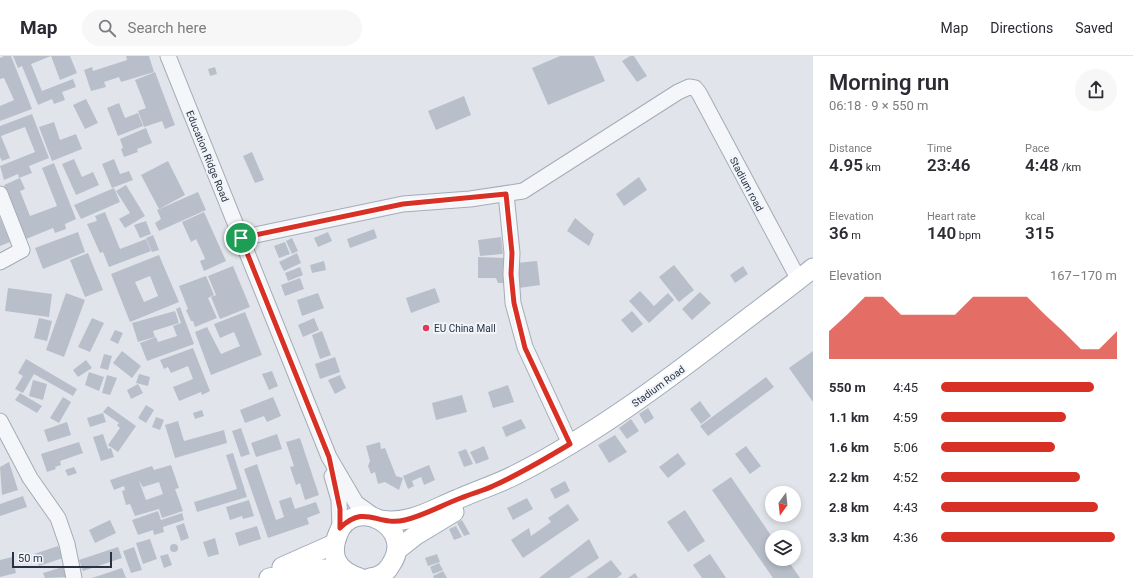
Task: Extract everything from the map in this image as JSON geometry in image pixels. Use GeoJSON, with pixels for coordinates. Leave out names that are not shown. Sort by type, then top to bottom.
{"type":"FeatureCollection","features":[{"type":"Feature","properties":{"kind":"main road","name":"Stadium Road"},"geometry":{"type":"LineString","coordinates":[[370,578],[376,577],[387,571],[395,563],[416,535],[492,487],[546,459],[634,403],[806,274]]}},
{"type":"Feature","properties":{"kind":"main road","name":"Stadium Road"},"geometry":{"type":"LineString","coordinates":[[259,578],[337,536],[347,521],[357,517],[367,516],[393,522],[415,517],[492,487]]}},
{"type":"Feature","properties":{"kind":"main road"},"geometry":{"type":"LineString","coordinates":[[379,519],[390,528],[396,539],[395,563]]}},
{"type":"Feature","properties":{"kind":"main road"},"geometry":{"type":"LineString","coordinates":[[337,536],[337,562],[355,576]]}},
{"type":"Feature","properties":{"kind":"main road"},"geometry":{"type":"LineString","coordinates":[[269,578],[326,569],[355,576]]}},
{"type":"Feature","properties":{"kind":"street","name":"Education Ridge Road"},"geometry":{"type":"LineString","coordinates":[[168,56],[329,457],[356,503],[379,519]]}},
{"type":"Feature","properties":{"kind":"street","name":"Stadium road"},"geometry":{"type":"LineString","coordinates":[[506,194],[524,191],[678,92],[689,87],[695,88],[806,274]]}},
{"type":"Feature","properties":{"kind":"street"},"geometry":{"type":"LineString","coordinates":[[0,194],[22,250],[0,262]]}},
{"type":"Feature","properties":{"kind":"street"},"geometry":{"type":"LineString","coordinates":[[241,238],[403,204],[506,194],[512,253],[511,274],[514,303],[525,348],[570,444]]}},
{"type":"Feature","properties":{"kind":"street"},"geometry":{"type":"LineString","coordinates":[[0,421],[30,478],[58,518],[67,544],[74,578]]}},
{"type":"Feature","properties":{"kind":"street","name":"Education Ridge Road"},"geometry":{"type":"LineString","coordinates":[[329,457],[340,509],[337,536]]}},
{"type":"Feature","properties":{"kind":"building"},"geometry":{"type":"Polygon","coordinates":[[[4,56],[11,56],[32,109],[0,121],[0,106],[14,100],[4,78],[0,79],[0,58],[4,56]]]}},
{"type":"Feature","properties":{"kind":"building"},"geometry":{"type":"Polygon","coordinates":[[[13,56],[51,56],[31,64],[42,91],[73,79],[76,87],[62,92],[65,100],[54,104],[52,99],[38,105],[22,66],[18,68],[13,56]]]}},
{"type":"Feature","properties":{"kind":"building"},"geometry":{"type":"Polygon","coordinates":[[[51,56],[70,56],[77,73],[60,80],[51,56]]]}},
{"type":"Feature","properties":{"kind":"building"},"geometry":{"type":"Polygon","coordinates":[[[126,56],[149,56],[154,72],[121,82],[119,77],[104,82],[106,87],[91,91],[84,70],[92,67],[93,71],[127,60],[126,56]]]}},
{"type":"Feature","properties":{"kind":"building"},"geometry":{"type":"Polygon","coordinates":[[[560,56],[594,56],[605,81],[548,105],[532,68],[560,56]]]}},
{"type":"Feature","properties":{"kind":"building"},"geometry":{"type":"Polygon","coordinates":[[[630,56],[634,56],[647,76],[637,82],[622,61],[630,56]]]}},
{"type":"Feature","properties":{"kind":"building"},"geometry":{"type":"Polygon","coordinates":[[[215,67],[217,74],[210,76],[208,69],[215,67]]]}},
{"type":"Feature","properties":{"kind":"building"},"geometry":{"type":"Polygon","coordinates":[[[155,72],[175,125],[165,129],[162,121],[144,127],[138,111],[146,108],[135,80],[155,72]]]}},
{"type":"Feature","properties":{"kind":"building"},"geometry":{"type":"Polygon","coordinates":[[[464,96],[471,115],[436,130],[428,111],[464,96]]]}},
{"type":"Feature","properties":{"kind":"building"},"geometry":{"type":"Polygon","coordinates":[[[86,99],[98,123],[85,129],[73,105],[86,99]]]}},
{"type":"Feature","properties":{"kind":"building"},"geometry":{"type":"Polygon","coordinates":[[[119,103],[125,118],[138,113],[143,126],[118,136],[107,108],[119,103]]]}},
{"type":"Feature","properties":{"kind":"building"},"geometry":{"type":"Polygon","coordinates":[[[32,114],[49,158],[29,166],[32,173],[19,178],[18,174],[4,180],[0,166],[35,152],[25,127],[1,136],[10,158],[2,161],[0,157],[0,126],[32,114]]]}},
{"type":"Feature","properties":{"kind":"building"},"geometry":{"type":"Polygon","coordinates":[[[54,122],[60,140],[76,134],[82,149],[52,161],[39,127],[54,122]]]}},
{"type":"Feature","properties":{"kind":"building"},"geometry":{"type":"Polygon","coordinates":[[[146,128],[152,143],[137,149],[138,152],[124,157],[120,139],[146,128]]]}},
{"type":"Feature","properties":{"kind":"building"},"geometry":{"type":"Polygon","coordinates":[[[252,152],[264,180],[255,183],[243,156],[252,152]]]}},
{"type":"Feature","properties":{"kind":"building"},"geometry":{"type":"Polygon","coordinates":[[[74,159],[82,177],[93,172],[99,185],[76,195],[62,164],[74,159]]]}},
{"type":"Feature","properties":{"kind":"building"},"geometry":{"type":"Polygon","coordinates":[[[114,159],[120,174],[129,171],[133,180],[112,188],[102,164],[114,159]]]}},
{"type":"Feature","properties":{"kind":"building"},"geometry":{"type":"Polygon","coordinates":[[[168,161],[185,195],[159,209],[141,175],[168,161]]]}},
{"type":"Feature","properties":{"kind":"building"},"geometry":{"type":"Polygon","coordinates":[[[54,163],[76,219],[65,224],[66,229],[55,233],[53,228],[26,239],[4,185],[20,178],[25,189],[20,191],[30,216],[57,206],[42,168],[54,163]]]}},
{"type":"Feature","properties":{"kind":"building"},"geometry":{"type":"Polygon","coordinates":[[[639,177],[647,190],[624,206],[616,194],[639,177]]]}},
{"type":"Feature","properties":{"kind":"building"},"geometry":{"type":"Polygon","coordinates":[[[126,185],[145,216],[125,228],[119,219],[130,213],[116,191],[126,185]]]}},
{"type":"Feature","properties":{"kind":"building"},"geometry":{"type":"Polygon","coordinates":[[[114,188],[120,202],[81,219],[74,205],[114,188]]]}},
{"type":"Feature","properties":{"kind":"building"},"geometry":{"type":"Polygon","coordinates":[[[198,192],[206,210],[159,231],[155,223],[161,219],[157,210],[198,192]]]}},
{"type":"Feature","properties":{"kind":"building"},"geometry":{"type":"Polygon","coordinates":[[[105,212],[120,249],[146,239],[151,251],[109,267],[103,252],[100,253],[87,224],[97,221],[95,216],[105,212]]]}},
{"type":"Feature","properties":{"kind":"building"},"geometry":{"type":"Polygon","coordinates":[[[204,212],[226,261],[204,271],[200,261],[205,259],[204,256],[196,239],[191,242],[182,222],[204,212]]]}},
{"type":"Feature","properties":{"kind":"building"},"geometry":{"type":"Polygon","coordinates":[[[0,218],[10,242],[0,246],[0,218]]]}},
{"type":"Feature","properties":{"kind":"building"},"geometry":{"type":"Polygon","coordinates":[[[575,218],[594,234],[589,246],[567,231],[575,218]]]}},
{"type":"Feature","properties":{"kind":"building"},"geometry":{"type":"Polygon","coordinates":[[[146,221],[151,234],[140,238],[134,225],[146,221]]]}},
{"type":"Feature","properties":{"kind":"building"},"geometry":{"type":"Polygon","coordinates":[[[374,229],[377,238],[350,248],[347,239],[374,229]]]}},
{"type":"Feature","properties":{"kind":"building"},"geometry":{"type":"Polygon","coordinates":[[[78,232],[85,252],[43,269],[35,248],[78,232]]]}},
{"type":"Feature","properties":{"kind":"building"},"geometry":{"type":"Polygon","coordinates":[[[328,232],[332,241],[318,247],[314,238],[328,232]]]}},
{"type":"Feature","properties":{"kind":"building"},"geometry":{"type":"Polygon","coordinates":[[[153,235],[159,250],[152,252],[146,238],[153,235]]]}},
{"type":"Feature","properties":{"kind":"building"},"geometry":{"type":"Polygon","coordinates":[[[501,237],[503,254],[480,256],[478,240],[501,237]]]}},
{"type":"Feature","properties":{"kind":"building"},"geometry":{"type":"Polygon","coordinates":[[[292,238],[298,251],[292,254],[286,241],[292,238]]]}},
{"type":"Feature","properties":{"kind":"building"},"geometry":{"type":"Polygon","coordinates":[[[285,242],[290,254],[279,258],[274,246],[285,242]]]}},
{"type":"Feature","properties":{"kind":"building"},"geometry":{"type":"Polygon","coordinates":[[[88,253],[103,290],[85,297],[70,260],[88,253]]]}},
{"type":"Feature","properties":{"kind":"building"},"geometry":{"type":"Polygon","coordinates":[[[297,253],[301,263],[284,271],[279,262],[297,253]]]}},
{"type":"Feature","properties":{"kind":"building"},"geometry":{"type":"Polygon","coordinates":[[[159,255],[179,302],[130,322],[111,274],[159,255]],[[150,276],[135,282],[144,302],[158,296],[150,276]]]}},
{"type":"Feature","properties":{"kind":"building"},"geometry":{"type":"Polygon","coordinates":[[[478,257],[505,258],[505,283],[498,283],[496,278],[478,278],[478,257]]]}},
{"type":"Feature","properties":{"kind":"building"},"geometry":{"type":"Polygon","coordinates":[[[324,261],[326,270],[312,273],[310,265],[324,261]]]}},
{"type":"Feature","properties":{"kind":"building"},"geometry":{"type":"Polygon","coordinates":[[[537,261],[540,285],[519,288],[516,263],[537,261]]]}},
{"type":"Feature","properties":{"kind":"building"},"geometry":{"type":"Polygon","coordinates":[[[674,265],[694,290],[679,302],[659,277],[674,265]]]}},
{"type":"Feature","properties":{"kind":"building"},"geometry":{"type":"Polygon","coordinates":[[[233,266],[250,307],[220,319],[211,297],[216,295],[208,276],[233,266]]]}},
{"type":"Feature","properties":{"kind":"building"},"geometry":{"type":"Polygon","coordinates":[[[743,266],[748,274],[735,283],[730,275],[743,266]]]}},
{"type":"Feature","properties":{"kind":"building"},"geometry":{"type":"Polygon","coordinates":[[[300,267],[303,275],[288,281],[285,273],[300,267]]]}},
{"type":"Feature","properties":{"kind":"building"},"geometry":{"type":"Polygon","coordinates":[[[206,276],[214,295],[208,298],[217,318],[195,327],[186,310],[188,309],[179,286],[206,276]]]}},
{"type":"Feature","properties":{"kind":"building"},"geometry":{"type":"Polygon","coordinates":[[[300,278],[304,289],[285,296],[281,285],[300,278]]]}},
{"type":"Feature","properties":{"kind":"building"},"geometry":{"type":"Polygon","coordinates":[[[8,288],[52,294],[49,317],[5,311],[8,288]]]}},
{"type":"Feature","properties":{"kind":"building"},"geometry":{"type":"Polygon","coordinates":[[[435,288],[440,302],[411,313],[406,298],[435,288]]]}},
{"type":"Feature","properties":{"kind":"building"},"geometry":{"type":"Polygon","coordinates":[[[640,291],[654,306],[668,293],[674,300],[649,323],[629,301],[640,291]]]}},
{"type":"Feature","properties":{"kind":"building"},"geometry":{"type":"Polygon","coordinates":[[[700,292],[711,303],[692,320],[682,309],[700,292]]]}},
{"type":"Feature","properties":{"kind":"building"},"geometry":{"type":"Polygon","coordinates":[[[66,293],[85,300],[64,357],[46,350],[66,293]]]}},
{"type":"Feature","properties":{"kind":"building"},"geometry":{"type":"Polygon","coordinates":[[[318,293],[324,308],[302,316],[297,300],[318,293]]]}},
{"type":"Feature","properties":{"kind":"building"},"geometry":{"type":"Polygon","coordinates":[[[180,307],[194,344],[147,361],[140,343],[156,337],[158,342],[177,336],[173,326],[181,323],[176,309],[180,307]]]}},
{"type":"Feature","properties":{"kind":"building"},"geometry":{"type":"Polygon","coordinates":[[[175,311],[179,323],[153,331],[155,337],[138,342],[132,323],[175,311]]]}},
{"type":"Feature","properties":{"kind":"building"},"geometry":{"type":"Polygon","coordinates":[[[632,311],[643,324],[632,333],[621,320],[632,311]]]}},
{"type":"Feature","properties":{"kind":"building"},"geometry":{"type":"Polygon","coordinates":[[[245,312],[262,355],[211,375],[195,332],[207,327],[221,354],[240,346],[234,332],[220,338],[214,324],[245,312]]]}},
{"type":"Feature","properties":{"kind":"building"},"geometry":{"type":"Polygon","coordinates":[[[39,318],[52,321],[47,341],[34,338],[39,318]]]}},
{"type":"Feature","properties":{"kind":"building"},"geometry":{"type":"Polygon","coordinates":[[[92,318],[104,323],[90,352],[78,347],[92,318]]]}},
{"type":"Feature","properties":{"kind":"building"},"geometry":{"type":"Polygon","coordinates":[[[314,318],[319,330],[303,337],[298,325],[314,318]]]}},
{"type":"Feature","properties":{"kind":"building"},"geometry":{"type":"Polygon","coordinates":[[[115,330],[123,333],[118,344],[110,340],[115,330]]]}},
{"type":"Feature","properties":{"kind":"building"},"geometry":{"type":"Polygon","coordinates":[[[322,331],[331,355],[320,359],[312,335],[322,331]]]}},
{"type":"Feature","properties":{"kind":"building"},"geometry":{"type":"Polygon","coordinates":[[[193,348],[210,391],[202,395],[201,392],[179,401],[173,387],[193,379],[188,366],[171,373],[168,367],[164,369],[160,360],[193,348]]]}},
{"type":"Feature","properties":{"kind":"building"},"geometry":{"type":"Polygon","coordinates":[[[122,351],[141,366],[132,378],[113,363],[122,351]]]}},
{"type":"Feature","properties":{"kind":"building"},"geometry":{"type":"Polygon","coordinates":[[[813,351],[813,402],[789,368],[813,351]]]}},
{"type":"Feature","properties":{"kind":"building"},"geometry":{"type":"Polygon","coordinates":[[[104,354],[112,356],[108,370],[100,368],[104,354]]]}},
{"type":"Feature","properties":{"kind":"building"},"geometry":{"type":"Polygon","coordinates":[[[335,357],[340,372],[320,379],[315,364],[335,357]]]}},
{"type":"Feature","properties":{"kind":"building"},"geometry":{"type":"Polygon","coordinates":[[[26,359],[77,389],[73,396],[34,374],[23,393],[15,389],[23,376],[18,373],[26,359]]]}},
{"type":"Feature","properties":{"kind":"building"},"geometry":{"type":"Polygon","coordinates":[[[86,360],[92,368],[78,377],[73,370],[86,360]]]}},
{"type":"Feature","properties":{"kind":"building"},"geometry":{"type":"Polygon","coordinates":[[[272,371],[278,386],[269,390],[262,374],[272,371]]]}},
{"type":"Feature","properties":{"kind":"building"},"geometry":{"type":"Polygon","coordinates":[[[89,372],[104,377],[99,391],[85,385],[89,372]]]}},
{"type":"Feature","properties":{"kind":"building"},"geometry":{"type":"Polygon","coordinates":[[[139,374],[150,377],[148,386],[136,383],[139,374]]]}},
{"type":"Feature","properties":{"kind":"building"},"geometry":{"type":"Polygon","coordinates":[[[107,375],[117,378],[110,395],[102,393],[107,375]]]}},
{"type":"Feature","properties":{"kind":"building"},"geometry":{"type":"Polygon","coordinates":[[[340,375],[346,388],[335,394],[328,380],[340,375]]]}},
{"type":"Feature","properties":{"kind":"building"},"geometry":{"type":"Polygon","coordinates":[[[766,377],[774,387],[708,436],[700,426],[766,377]]]}},
{"type":"Feature","properties":{"kind":"building"},"geometry":{"type":"Polygon","coordinates":[[[33,380],[47,384],[43,400],[29,396],[33,380]]]}},
{"type":"Feature","properties":{"kind":"building"},"geometry":{"type":"Polygon","coordinates":[[[138,384],[143,393],[131,399],[127,390],[138,384]]]}},
{"type":"Feature","properties":{"kind":"building"},"geometry":{"type":"Polygon","coordinates":[[[508,385],[514,402],[493,408],[488,392],[508,385]]]}},
{"type":"Feature","properties":{"kind":"building"},"geometry":{"type":"Polygon","coordinates":[[[20,393],[42,406],[37,413],[15,400],[20,393]]]}},
{"type":"Feature","properties":{"kind":"building"},"geometry":{"type":"Polygon","coordinates":[[[462,395],[467,412],[436,420],[432,403],[462,395]]]}},
{"type":"Feature","properties":{"kind":"building"},"geometry":{"type":"Polygon","coordinates":[[[63,397],[71,402],[59,423],[50,418],[63,397]]]}},
{"type":"Feature","properties":{"kind":"building"},"geometry":{"type":"Polygon","coordinates":[[[273,397],[281,416],[267,422],[264,416],[245,423],[240,410],[273,397]]]}},
{"type":"Feature","properties":{"kind":"building"},"geometry":{"type":"Polygon","coordinates":[[[700,401],[711,416],[701,424],[690,409],[700,401]]]}},
{"type":"Feature","properties":{"kind":"building"},"geometry":{"type":"Polygon","coordinates":[[[146,405],[154,410],[146,423],[138,418],[146,405]]]}},
{"type":"Feature","properties":{"kind":"building"},"geometry":{"type":"Polygon","coordinates":[[[108,406],[136,426],[118,452],[108,445],[120,428],[117,425],[119,423],[103,412],[108,406]]]}},
{"type":"Feature","properties":{"kind":"building"},"geometry":{"type":"Polygon","coordinates":[[[648,408],[654,418],[645,424],[639,414],[648,408]]]}},
{"type":"Feature","properties":{"kind":"building"},"geometry":{"type":"Polygon","coordinates":[[[202,410],[204,416],[195,419],[193,413],[202,410]]]}},
{"type":"Feature","properties":{"kind":"building"},"geometry":{"type":"Polygon","coordinates":[[[103,413],[106,422],[90,427],[87,418],[103,413]]]}},
{"type":"Feature","properties":{"kind":"building"},"geometry":{"type":"Polygon","coordinates":[[[156,417],[164,420],[160,430],[152,427],[156,417]]]}},
{"type":"Feature","properties":{"kind":"building"},"geometry":{"type":"Polygon","coordinates":[[[521,419],[526,428],[506,437],[502,427],[521,419]]]}},
{"type":"Feature","properties":{"kind":"building"},"geometry":{"type":"Polygon","coordinates":[[[631,419],[639,431],[627,439],[619,428],[631,419]]]}},
{"type":"Feature","properties":{"kind":"building"},"geometry":{"type":"Polygon","coordinates":[[[178,421],[184,441],[224,430],[227,443],[175,458],[165,425],[178,421]]]}},
{"type":"Feature","properties":{"kind":"building"},"geometry":{"type":"Polygon","coordinates":[[[67,422],[71,435],[48,442],[44,430],[67,422]]]}},
{"type":"Feature","properties":{"kind":"building"},"geometry":{"type":"Polygon","coordinates":[[[241,428],[250,454],[241,457],[232,431],[241,428]]]}},
{"type":"Feature","properties":{"kind":"building"},"geometry":{"type":"Polygon","coordinates":[[[103,434],[108,449],[111,448],[114,457],[101,461],[93,437],[103,434]]]}},
{"type":"Feature","properties":{"kind":"building"},"geometry":{"type":"Polygon","coordinates":[[[277,434],[282,449],[256,457],[251,443],[277,434]]]}},
{"type":"Feature","properties":{"kind":"building"},"geometry":{"type":"Polygon","coordinates":[[[615,435],[627,452],[609,463],[598,445],[615,435]]]}},
{"type":"Feature","properties":{"kind":"building"},"geometry":{"type":"Polygon","coordinates":[[[300,438],[319,495],[305,500],[300,483],[296,485],[290,467],[294,466],[286,442],[300,438]]]}},
{"type":"Feature","properties":{"kind":"building"},"geometry":{"type":"Polygon","coordinates":[[[79,442],[83,453],[60,461],[61,465],[55,467],[56,469],[47,472],[41,454],[79,442]]]}},
{"type":"Feature","properties":{"kind":"building"},"geometry":{"type":"Polygon","coordinates":[[[380,442],[381,449],[385,448],[396,476],[403,478],[399,490],[385,482],[378,484],[375,472],[371,474],[368,466],[370,461],[366,446],[380,442]]]}},
{"type":"Feature","properties":{"kind":"building"},"geometry":{"type":"Polygon","coordinates":[[[484,446],[489,459],[476,464],[470,452],[484,446]]]}},
{"type":"Feature","properties":{"kind":"building"},"geometry":{"type":"Polygon","coordinates":[[[746,446],[761,466],[750,474],[735,454],[746,446]]]}},
{"type":"Feature","properties":{"kind":"building"},"geometry":{"type":"Polygon","coordinates":[[[466,449],[473,464],[464,467],[458,452],[466,449]]]}},
{"type":"Feature","properties":{"kind":"building"},"geometry":{"type":"Polygon","coordinates":[[[233,453],[247,497],[197,512],[194,502],[237,489],[226,455],[233,453]]]}},
{"type":"Feature","properties":{"kind":"building"},"geometry":{"type":"Polygon","coordinates":[[[678,453],[686,464],[668,478],[659,467],[678,453]]]}},
{"type":"Feature","properties":{"kind":"building"},"geometry":{"type":"Polygon","coordinates":[[[9,462],[18,490],[2,495],[0,467],[9,462]]]}},
{"type":"Feature","properties":{"kind":"building"},"geometry":{"type":"Polygon","coordinates":[[[257,464],[276,520],[284,517],[279,501],[291,497],[295,509],[316,502],[320,513],[307,518],[309,524],[268,538],[244,469],[257,464]]]}},
{"type":"Feature","properties":{"kind":"building"},"geometry":{"type":"Polygon","coordinates":[[[171,465],[179,488],[175,489],[183,511],[162,518],[159,509],[135,516],[130,504],[126,505],[122,491],[125,490],[124,486],[114,490],[110,480],[152,466],[154,470],[171,465]],[[139,481],[146,500],[163,494],[159,482],[143,487],[139,481]]]}},
{"type":"Feature","properties":{"kind":"building"},"geometry":{"type":"Polygon","coordinates":[[[429,465],[435,480],[424,485],[421,477],[412,481],[414,486],[408,489],[403,476],[429,465]]]}},
{"type":"Feature","properties":{"kind":"building"},"geometry":{"type":"Polygon","coordinates":[[[74,467],[77,473],[68,476],[65,470],[74,467]]]}},
{"type":"Feature","properties":{"kind":"building"},"geometry":{"type":"Polygon","coordinates":[[[731,477],[767,530],[765,530],[765,566],[792,566],[800,578],[773,578],[712,490],[731,477]]]}},
{"type":"Feature","properties":{"kind":"building"},"geometry":{"type":"Polygon","coordinates":[[[565,481],[570,491],[555,499],[550,489],[565,481]]]}},
{"type":"Feature","properties":{"kind":"building"},"geometry":{"type":"Polygon","coordinates":[[[23,496],[27,507],[0,516],[0,504],[23,496]]]}},
{"type":"Feature","properties":{"kind":"building"},"geometry":{"type":"Polygon","coordinates":[[[527,498],[533,509],[513,520],[507,508],[527,498]]]}},
{"type":"Feature","properties":{"kind":"building"},"geometry":{"type":"Polygon","coordinates":[[[249,500],[254,516],[243,519],[242,516],[230,520],[226,507],[249,500]]]}},
{"type":"Feature","properties":{"kind":"building"},"geometry":{"type":"Polygon","coordinates":[[[568,504],[579,520],[523,558],[511,540],[529,528],[531,536],[551,522],[548,518],[568,504]]]}},
{"type":"Feature","properties":{"kind":"building"},"geometry":{"type":"Polygon","coordinates":[[[685,510],[705,541],[688,552],[667,522],[685,510]]]}},
{"type":"Feature","properties":{"kind":"building"},"geometry":{"type":"Polygon","coordinates":[[[158,511],[161,520],[182,513],[184,520],[163,527],[164,532],[154,535],[153,530],[138,535],[132,520],[158,511]]]}},
{"type":"Feature","properties":{"kind":"building"},"geometry":{"type":"Polygon","coordinates":[[[110,520],[116,533],[95,543],[89,530],[110,520]]]}},
{"type":"Feature","properties":{"kind":"building"},"geometry":{"type":"Polygon","coordinates":[[[462,520],[470,534],[464,536],[457,523],[462,520]]]}},
{"type":"Feature","properties":{"kind":"building"},"geometry":{"type":"Polygon","coordinates":[[[184,523],[189,538],[181,541],[176,526],[184,523]]]}},
{"type":"Feature","properties":{"kind":"building"},"geometry":{"type":"Polygon","coordinates":[[[257,526],[261,539],[239,546],[235,533],[257,526]]]}},
{"type":"Feature","properties":{"kind":"building"},"geometry":{"type":"Polygon","coordinates":[[[456,526],[462,537],[454,540],[449,529],[456,526]]]}},
{"type":"Feature","properties":{"kind":"building"},"geometry":{"type":"Polygon","coordinates":[[[215,538],[219,554],[208,557],[203,542],[215,538]]]}},
{"type":"Feature","properties":{"kind":"building"},"geometry":{"type":"Polygon","coordinates":[[[150,539],[157,559],[143,564],[136,543],[150,539]]]}},
{"type":"Feature","properties":{"kind":"building"},"geometry":{"type":"Polygon","coordinates":[[[589,539],[599,558],[569,578],[539,578],[589,539]]]}},
{"type":"Feature","properties":{"kind":"building"},"geometry":{"type":"Polygon","coordinates":[[[174,544],[177,545],[177,551],[174,552],[171,551],[170,548],[171,545],[174,544]]]}},
{"type":"Feature","properties":{"kind":"building"},"geometry":{"type":"Polygon","coordinates":[[[58,546],[63,558],[39,566],[34,554],[58,546]]]}},
{"type":"Feature","properties":{"kind":"building"},"geometry":{"type":"Polygon","coordinates":[[[118,547],[122,558],[83,571],[79,560],[118,547]]]}},
{"type":"Feature","properties":{"kind":"building"},"geometry":{"type":"Polygon","coordinates":[[[134,547],[142,570],[131,573],[123,551],[134,547]]]}},
{"type":"Feature","properties":{"kind":"building"},"geometry":{"type":"Polygon","coordinates":[[[168,554],[172,565],[164,568],[160,556],[168,554]]]}},
{"type":"Feature","properties":{"kind":"building"},"geometry":{"type":"Polygon","coordinates":[[[437,554],[440,562],[428,566],[425,558],[437,554]]]}},
{"type":"Feature","properties":{"kind":"building"},"geometry":{"type":"Polygon","coordinates":[[[710,554],[726,578],[702,578],[693,565],[710,554]]]}},
{"type":"Feature","properties":{"kind":"building"},"geometry":{"type":"Polygon","coordinates":[[[12,557],[16,573],[0,577],[0,560],[12,557]]]}},
{"type":"Feature","properties":{"kind":"building"},"geometry":{"type":"Polygon","coordinates":[[[611,560],[622,574],[617,578],[586,578],[611,560]]]}},
{"type":"Feature","properties":{"kind":"building"},"geometry":{"type":"Polygon","coordinates":[[[439,563],[443,570],[433,574],[430,567],[439,563]]]}},
{"type":"Feature","properties":{"kind":"building"},"geometry":{"type":"Polygon","coordinates":[[[66,566],[69,577],[45,578],[43,573],[66,566]]]}},
{"type":"Feature","properties":{"kind":"building"},"geometry":{"type":"Polygon","coordinates":[[[122,568],[126,578],[92,578],[122,568]]]}},
{"type":"Feature","properties":{"kind":"building"},"geometry":{"type":"Polygon","coordinates":[[[443,571],[447,578],[434,578],[433,576],[443,571]]]}},
{"type":"Feature","properties":{"kind":"building"},"geometry":{"type":"Polygon","coordinates":[[[635,573],[638,578],[628,578],[635,573]]]}},
{"type":"Feature","properties":{"kind":"place","name":"EU China Mall"},"geometry":{"type":"Point","coordinates":[426,328]}},
{"type":"Feature","properties":{"kind":"route"},"geometry":{"type":"LineString","coordinates":[[506,194],[512,253],[511,274],[514,303],[525,348],[570,444],[546,459],[492,487],[462,497],[430,512],[404,521],[393,522],[367,516],[357,517],[347,521],[340,528],[340,509],[329,457],[290,356],[241,238],[403,204],[470,199],[506,194]]}}]}
